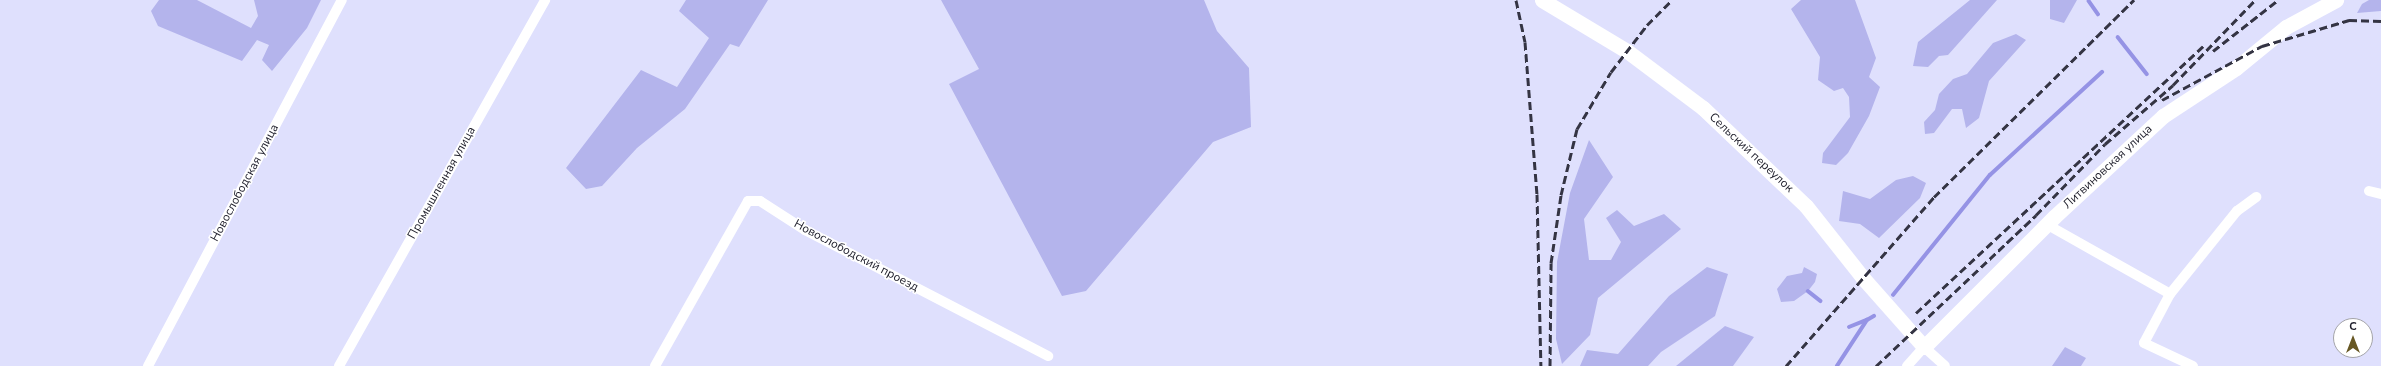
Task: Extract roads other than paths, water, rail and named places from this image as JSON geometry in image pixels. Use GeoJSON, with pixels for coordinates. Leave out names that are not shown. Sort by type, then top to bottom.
{"type":"FeatureCollection","features":[{"type":"Feature","properties":{"kind":"street","name":"Новослободская улица"},"geometry":{"type":"LineString","coordinates":[[148,366],[342,0]]}},
{"type":"Feature","properties":{"kind":"street","name":"Промышленная улица"},"geometry":{"type":"LineString","coordinates":[[339,366],[545,0]]}},
{"type":"Feature","properties":{"kind":"street","name":"Сельский переулок"},"geometry":{"type":"LineString","coordinates":[[1542,0],[1626,51],[1703,108],[1806,206],[1862,278],[1924,347]]}},
{"type":"Feature","properties":{"kind":"street","name":"Литвиновская улица"},"geometry":{"type":"LineString","coordinates":[[1907,366],[2046,224],[2162,116],[2236,68],[2286,26],[2336,0]]}},
{"type":"Feature","properties":{"kind":"street"},"geometry":{"type":"LineString","coordinates":[[2369,191],[2381,194]]}},
{"type":"Feature","properties":{"kind":"street"},"geometry":{"type":"LineString","coordinates":[[2193,366],[2144,343],[2170,294],[2237,211],[2256,197]]}},
{"type":"Feature","properties":{"kind":"street","name":"Новослободский проезд"},"geometry":{"type":"LineString","coordinates":[[655,366],[748,201],[760,201],[805,230],[1048,356]]}},
{"type":"Feature","properties":{"kind":"street"},"geometry":{"type":"LineString","coordinates":[[2046,224],[2170,294]]}},
{"type":"Feature","properties":{"kind":"street"},"geometry":{"type":"LineString","coordinates":[[1924,347],[1945,366]]}},
{"type":"Feature","properties":{"kind":"waterway"},"geometry":{"type":"LineString","coordinates":[[2089,1],[2098,14]]}},
{"type":"Feature","properties":{"kind":"waterway"},"geometry":{"type":"LineString","coordinates":[[2118,37],[2147,74]]}},
{"type":"Feature","properties":{"kind":"waterway"},"geometry":{"type":"LineString","coordinates":[[1893,295],[1990,175],[2102,72]]}},
{"type":"Feature","properties":{"kind":"waterway"},"geometry":{"type":"LineString","coordinates":[[1808,291],[1821,301]]}},
{"type":"Feature","properties":{"kind":"waterway"},"geometry":{"type":"LineString","coordinates":[[1837,366],[1867,320],[1874,316]]}},
{"type":"Feature","properties":{"kind":"waterway"},"geometry":{"type":"LineString","coordinates":[[1849,327],[1866,320]]}},
{"type":"Feature","properties":{"kind":"railway"},"geometry":{"type":"LineString","coordinates":[[1516,0],[1525,42],[1537,194],[1541,366]]}},
{"type":"Feature","properties":{"kind":"railway"},"geometry":{"type":"LineString","coordinates":[[1550,366],[1551,263],[1561,195],[1577,129],[1611,72],[1647,25],[1672,0]]}},
{"type":"Feature","properties":{"kind":"railway"},"geometry":{"type":"LineString","coordinates":[[1786,366],[1934,197],[2134,0]]}},
{"type":"Feature","properties":{"kind":"railway"},"geometry":{"type":"LineString","coordinates":[[1876,366],[2036,215],[2105,144],[2173,85],[2255,0]]}},
{"type":"Feature","properties":{"kind":"railway"},"geometry":{"type":"LineString","coordinates":[[2213,51],[2278,0]]}},
{"type":"Feature","properties":{"kind":"railway"},"geometry":{"type":"LineString","coordinates":[[2162,100],[2262,46],[2349,20],[2381,21]]}},
{"type":"Feature","properties":{"kind":"railway"},"geometry":{"type":"LineString","coordinates":[[1916,313],[2203,46]]}}]}
